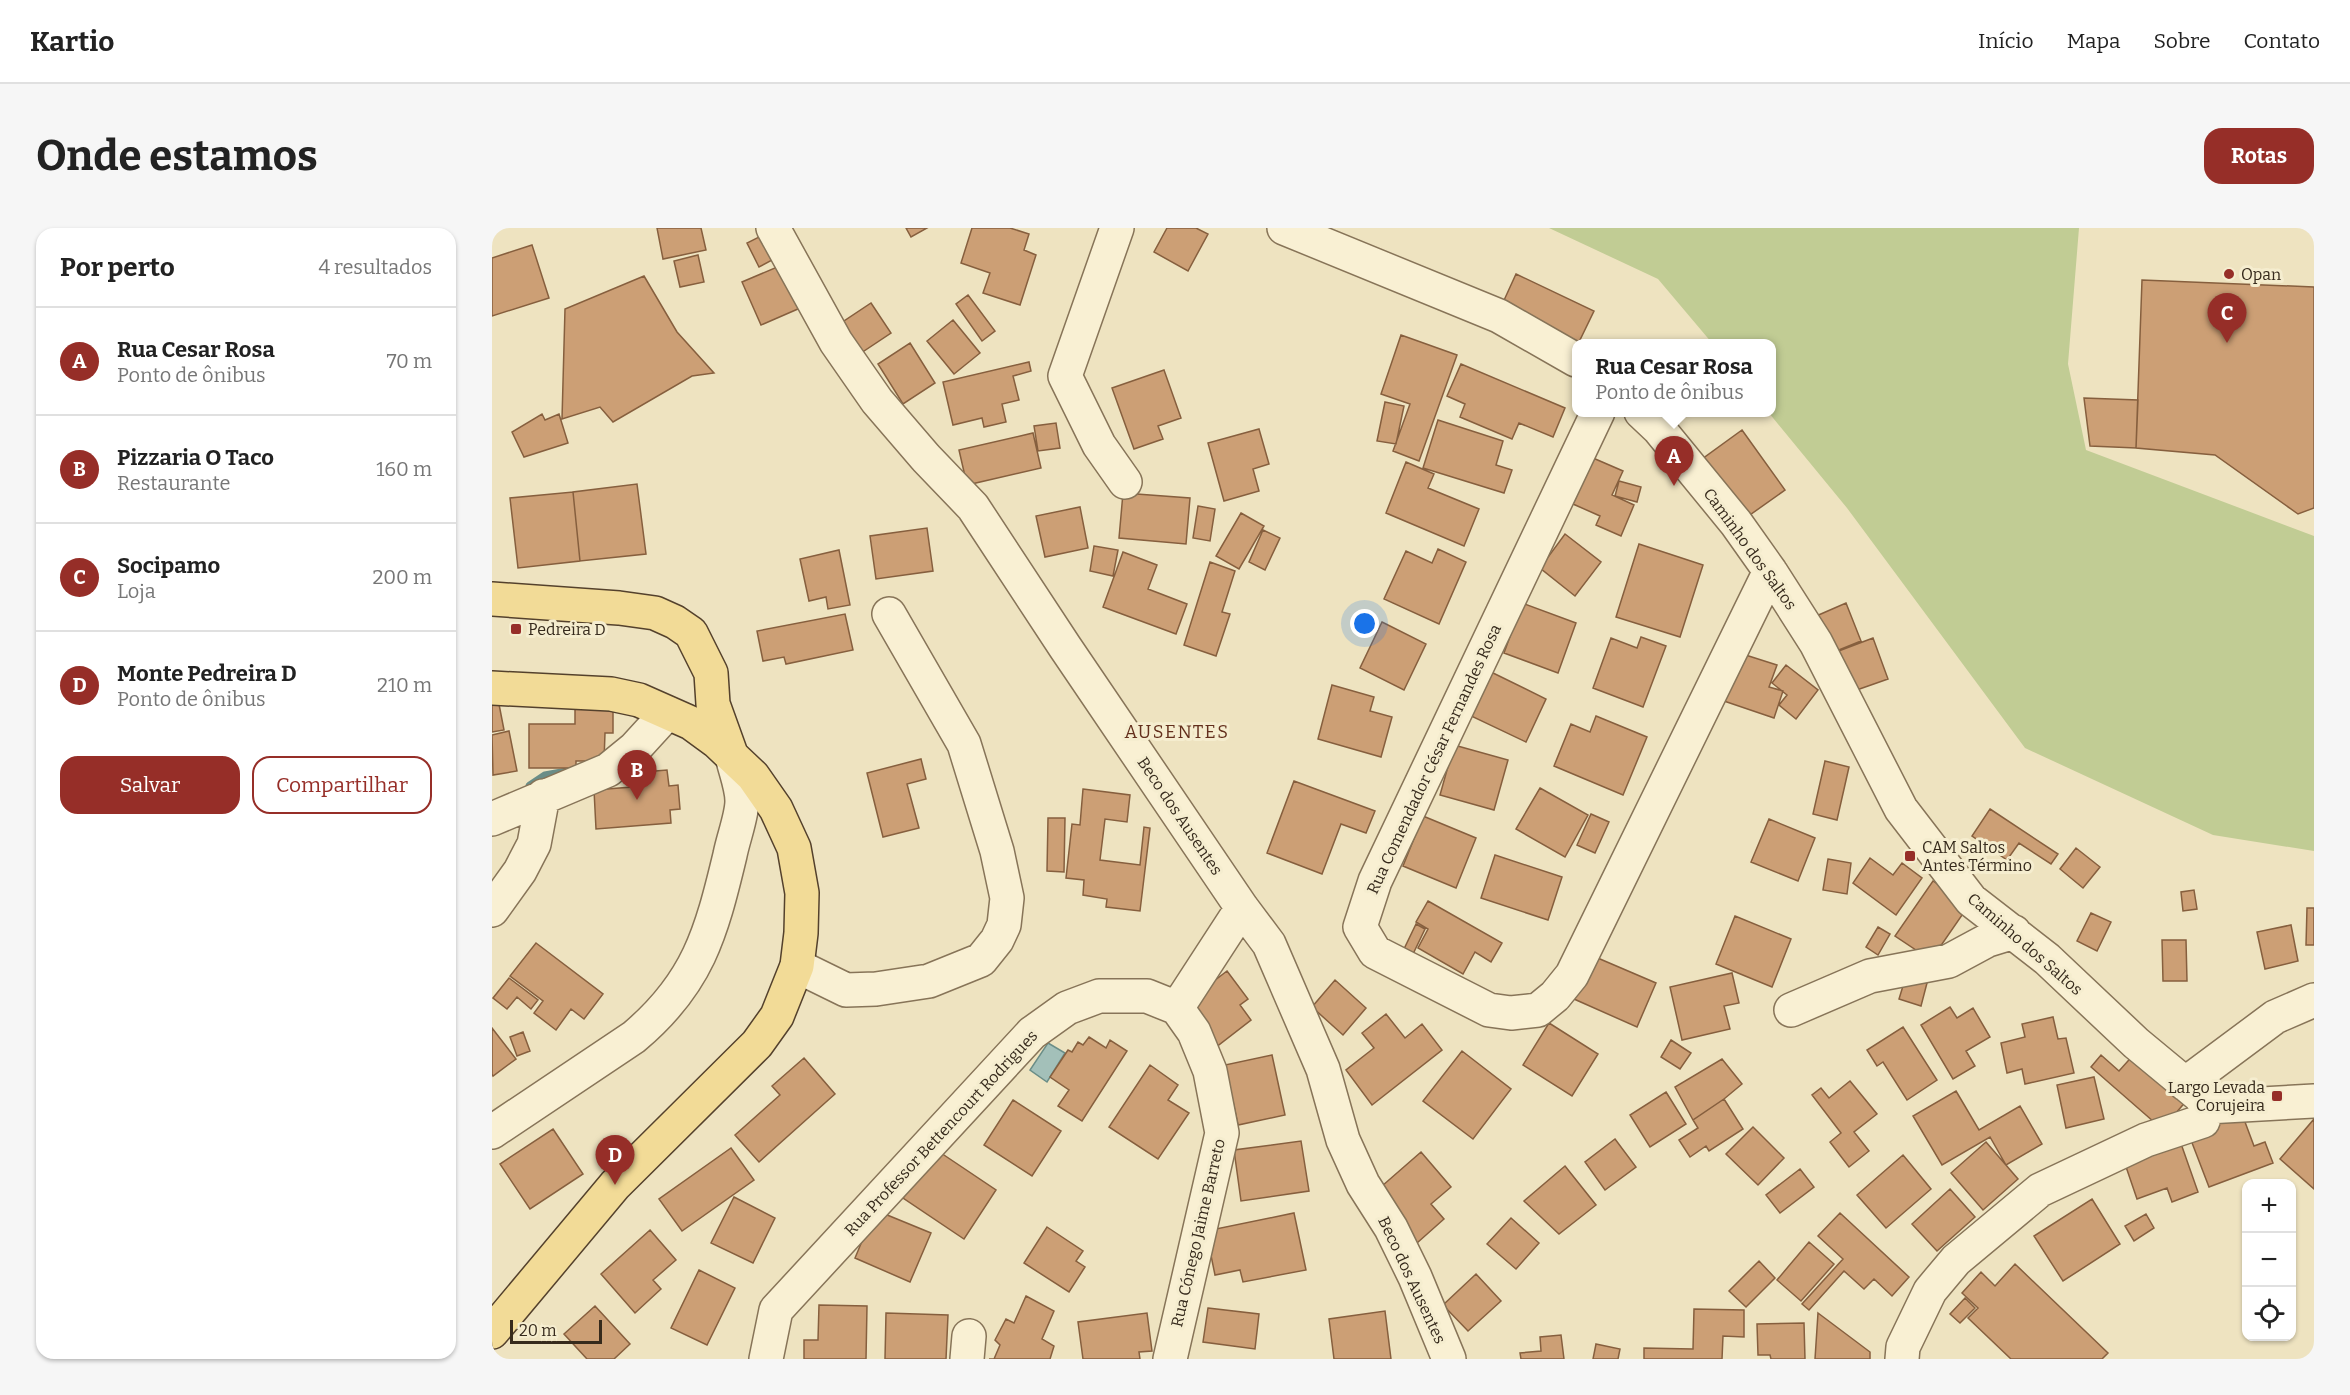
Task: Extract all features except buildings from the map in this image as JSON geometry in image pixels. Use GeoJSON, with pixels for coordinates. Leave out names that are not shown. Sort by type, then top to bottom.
{"type":"FeatureCollection","features":[{"type":"Feature","properties":{"kind":"main road"},"geometry":{"type":"LineString","coordinates":[[492,599],[619,608],[656,613],[675,622],[691,633],[711,673],[713,704],[732,756]]}},
{"type":"Feature","properties":{"kind":"main road"},"geometry":{"type":"LineString","coordinates":[[492,688],[611,694],[639,700],[691,723],[753,776],[776,809],[794,848],[802,893],[801,933],[796,966],[777,1016],[758,1044],[615,1185],[492,1332]]}},
{"type":"Feature","properties":{"kind":"street","name":"Beco dos Ausentes"},"geometry":{"type":"LineString","coordinates":[[773,228],[836,342],[877,401],[926,458],[973,507],[1065,647],[1242,908],[1269,944],[1323,1069],[1343,1140],[1363,1184],[1391,1228],[1449,1359]]}},
{"type":"Feature","properties":{"kind":"street"},"geometry":{"type":"LineString","coordinates":[[1117,228],[1065,376],[1099,445],[1125,482]]}},
{"type":"Feature","properties":{"kind":"street"},"geometry":{"type":"LineString","coordinates":[[1284,228],[1499,316],[1572,358]]}},
{"type":"Feature","properties":{"kind":"street","name":"Rua Comendador César Fernandes Rosa"},"geometry":{"type":"LineString","coordinates":[[1596,417],[1375,881],[1360,927],[1375,952],[1489,1010],[1511,1013],[1538,1010],[1555,996],[1572,975],[1770,571]]}},
{"type":"Feature","properties":{"kind":"street","name":"Caminho dos Saltos"},"geometry":{"type":"LineString","coordinates":[[1646,417],[1659,429],[1736,523],[1770,571],[1816,643],[1901,809],[1971,900],[2047,958],[2136,1043],[2200,1095],[2207,1107]]}},
{"type":"Feature","properties":{"kind":"street"},"geometry":{"type":"LineString","coordinates":[[796,966],[846,990],[876,989],[928,981],[981,960],[997,940],[1004,924],[1008,898],[994,840],[964,744],[889,614]]}},
{"type":"Feature","properties":{"kind":"street"},"geometry":{"type":"LineString","coordinates":[[492,819],[608,770],[635,748],[667,713]]}},
{"type":"Feature","properties":{"kind":"street"},"geometry":{"type":"LineString","coordinates":[[492,1132],[634,1037],[656,1019],[675,998],[698,962],[713,920],[742,801],[732,756]]}},
{"type":"Feature","properties":{"kind":"street"},"geometry":{"type":"LineString","coordinates":[[492,910],[520,871],[534,844],[543,796]]}},
{"type":"Feature","properties":{"kind":"street"},"geometry":{"type":"LineString","coordinates":[[1177,1008],[1242,908]]}},
{"type":"Feature","properties":{"kind":"street"},"geometry":{"type":"LineString","coordinates":[[1791,1010],[1870,976],[1949,961],[1988,940],[2014,932]]}},
{"type":"Feature","properties":{"kind":"street","name":"Rua Professor Bettencourt Rodrigues"},"geometry":{"type":"LineString","coordinates":[[766,1359],[776,1310],[1032,1033],[1067,1008],[1099,996],[1147,996],[1177,1008]]}},
{"type":"Feature","properties":{"kind":"street"},"geometry":{"type":"LineString","coordinates":[[2184,1084],[2275,1017],[2314,1000]]}},
{"type":"Feature","properties":{"kind":"street","name":"Rua Cónego Jaime Barreto"},"geometry":{"type":"LineString","coordinates":[[1170,1359],[1222,1134],[1210,1071],[1194,1032],[1177,1008]]}},
{"type":"Feature","properties":{"kind":"street"},"geometry":{"type":"LineString","coordinates":[[1902,1359],[1903,1347],[1930,1291],[1956,1260],[2040,1191],[2146,1140],[2203,1121],[2207,1107],[2314,1101]]}},
{"type":"Feature","properties":{"kind":"green space"},"geometry":{"type":"Polygon","coordinates":[[[1549,228],[2079,228],[2068,364],[2086,450],[2314,536],[2314,851],[2213,835],[2025,748],[1847,508],[1772,417],[1776,417],[1776,339],[1709,339],[1658,279],[1549,228]]]}},
{"type":"Feature","properties":{"kind":"water"},"geometry":{"type":"Polygon","coordinates":[[[1048,1043],[1065,1053],[1047,1082],[1030,1070],[1048,1043]]]}},
{"type":"Feature","properties":{"kind":"waterway"},"geometry":{"type":"LineString","coordinates":[[530,786],[545,776],[567,772]]}},
{"type":"Feature","properties":{"kind":"place","name":"Opan"},"geometry":{"type":"Point","coordinates":[2229,274]}},
{"type":"Feature","properties":{"kind":"place","name":"Socipamo"},"geometry":{"type":"Point","coordinates":[2227,343]}},
{"type":"Feature","properties":{"kind":"place","name":"Rua Cesar Rosa"},"geometry":{"type":"Point","coordinates":[1674,486]}},
{"type":"Feature","properties":{"kind":"place","name":"Pedreira D"},"geometry":{"type":"Point","coordinates":[516,629]}},
{"type":"Feature","properties":{"kind":"place","name":"Pizzaria O Taco"},"geometry":{"type":"Point","coordinates":[637,800]}},
{"type":"Feature","properties":{"kind":"place","name":"CAM Saltos Antes Término"},"geometry":{"type":"Point","coordinates":[1910,856]}},
{"type":"Feature","properties":{"kind":"place","name":"Largo Levada Corujeira"},"geometry":{"type":"Point","coordinates":[2277,1096]}},
{"type":"Feature","properties":{"kind":"place","name":"Monte Pedreira D"},"geometry":{"type":"Point","coordinates":[615,1185]}},
{"type":"Feature","properties":{"kind":"district","name":"AUSENTES"},"geometry":{"type":"Point","coordinates":[1177,732]}}]}
